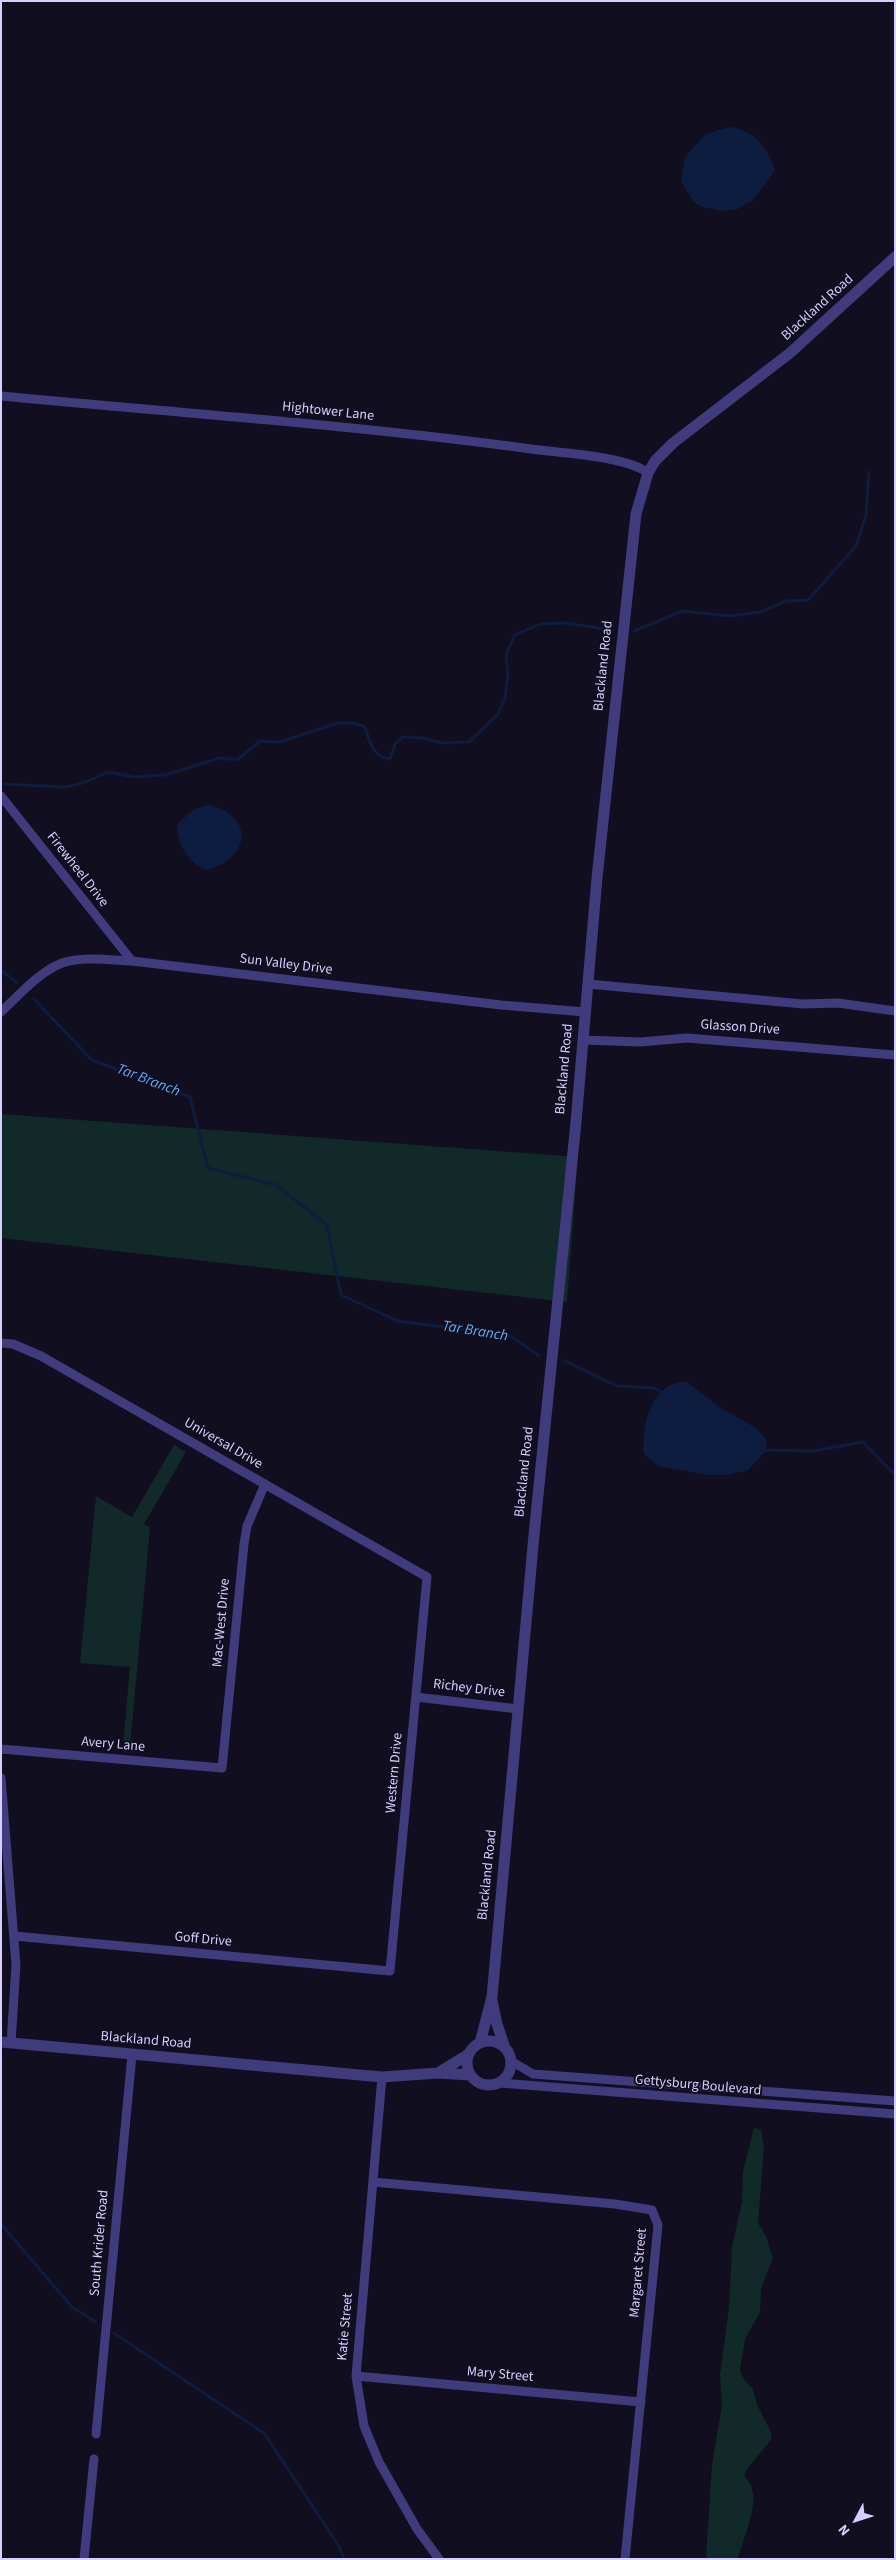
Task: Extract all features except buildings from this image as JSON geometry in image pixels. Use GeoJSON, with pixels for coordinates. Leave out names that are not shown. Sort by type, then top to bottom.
{"type":"FeatureCollection","features":[{"type":"Feature","properties":{"kind":"street","name":"Blackland Road"},"geometry":{"type":"LineString","coordinates":[[480,2043],[492,1997],[585,1012],[636,514],[648,473],[656,461],[673,443],[790,353],[895,258]]}},
{"type":"Feature","properties":{"kind":"street","name":"Hightower Lane"},"geometry":{"type":"LineString","coordinates":[[1,396],[234,416],[474,442],[604,459],[640,466],[648,473]]}},
{"type":"Feature","properties":{"kind":"street","name":"Firewheel Drive"},"geometry":{"type":"LineString","coordinates":[[1,796],[132,961]]}},
{"type":"Feature","properties":{"kind":"street","name":"Sun Valley Drive"},"geometry":{"type":"LineString","coordinates":[[1,1012],[45,973],[62,963],[90,960],[132,961],[501,1005],[585,1012]]}},
{"type":"Feature","properties":{"kind":"street"},"geometry":{"type":"LineString","coordinates":[[588,984],[803,1004],[838,1003],[895,1011]]}},
{"type":"Feature","properties":{"kind":"street","name":"Glasson Drive"},"geometry":{"type":"LineString","coordinates":[[583,1040],[640,1042],[687,1038],[895,1055]]}},
{"type":"Feature","properties":{"kind":"street","name":"Universal Drive"},"geometry":{"type":"LineString","coordinates":[[1,1343],[13,1344],[41,1356],[427,1577]]}},
{"type":"Feature","properties":{"kind":"street","name":"Mac-West Drive"},"geometry":{"type":"LineString","coordinates":[[222,1768],[244,1544],[247,1526],[265,1484]]}},
{"type":"Feature","properties":{"kind":"street","name":"Western Drive"},"geometry":{"type":"LineString","coordinates":[[390,1971],[427,1577]]}},
{"type":"Feature","properties":{"kind":"street","name":"Richey Drive"},"geometry":{"type":"LineString","coordinates":[[416,1697],[518,1709]]}},
{"type":"Feature","properties":{"kind":"street","name":"Avery Lane"},"geometry":{"type":"LineString","coordinates":[[1,1749],[222,1768]]}},
{"type":"Feature","properties":{"kind":"street"},"geometry":{"type":"LineString","coordinates":[[1,1778],[16,1965],[6,2042]]}},
{"type":"Feature","properties":{"kind":"street","name":"Goff Drive"},"geometry":{"type":"LineString","coordinates":[[14,1936],[390,1971]]}},
{"type":"Feature","properties":{"kind":"street","name":"Blackland Road"},"geometry":{"type":"LineString","coordinates":[[492,1997],[497,2024],[505,2048]]}},
{"type":"Feature","properties":{"kind":"street"},"geometry":{"type":"LineString","coordinates":[[490,2041],[505,2048],[511,2061],[510,2073],[500,2083],[485,2086],[478,2083],[470,2075],[467,2065],[469,2054],[480,2043],[490,2041]]}},
{"type":"Feature","properties":{"kind":"street","name":"Blackland Road"},"geometry":{"type":"LineString","coordinates":[[6,2042],[382,2077],[438,2073],[470,2075]]}},
{"type":"Feature","properties":{"kind":"street","name":"Blackland Road"},"geometry":{"type":"LineString","coordinates":[[438,2073],[469,2054]]}},
{"type":"Feature","properties":{"kind":"street","name":"South Krider Road"},"geometry":{"type":"LineString","coordinates":[[96,2434],[132,2055]]}},
{"type":"Feature","properties":{"kind":"street","name":"Gettysburg Boulevard"},"geometry":{"type":"LineString","coordinates":[[511,2061],[533,2074],[895,2101]]}},
{"type":"Feature","properties":{"kind":"street","name":"Katie Street"},"geometry":{"type":"LineString","coordinates":[[382,2077],[356,2376],[364,2426],[379,2462],[417,2529],[439,2559]]}},
{"type":"Feature","properties":{"kind":"street","name":"Gettysburg Boulevard"},"geometry":{"type":"LineString","coordinates":[[500,2083],[824,2110],[895,2114]]}},
{"type":"Feature","properties":{"kind":"street"},"geometry":{"type":"LineString","coordinates":[[824,2095],[824,2110]]}},
{"type":"Feature","properties":{"kind":"street","name":"Margaret Street"},"geometry":{"type":"LineString","coordinates":[[373,2182],[615,2204],[652,2210],[658,2225],[625,2559]]}},
{"type":"Feature","properties":{"kind":"street","name":"Mary Street"},"geometry":{"type":"LineString","coordinates":[[356,2376],[641,2402]]}},
{"type":"Feature","properties":{"kind":"street"},"geometry":{"type":"LineString","coordinates":[[84,2559],[94,2459]]}},
{"type":"Feature","properties":{"kind":"green space"},"geometry":{"type":"Polygon","coordinates":[[[1,1114],[578,1157],[567,1302],[1,1238],[1,1114]]]}},
{"type":"Feature","properties":{"kind":"green space"},"geometry":{"type":"Polygon","coordinates":[[[174,1445],[186,1452],[144,1524],[150,1528],[130,1746],[123,1745],[130,1667],[80,1663],[96,1496],[132,1517],[174,1445]]]}},
{"type":"Feature","properties":{"kind":"green space"},"geometry":{"type":"Polygon","coordinates":[[[754,2128],[761,2130],[764,2146],[758,2223],[766,2236],[773,2258],[761,2288],[760,2312],[745,2339],[740,2370],[743,2378],[753,2389],[757,2405],[771,2432],[771,2440],[747,2469],[744,2476],[750,2484],[753,2493],[753,2504],[738,2559],[706,2559],[712,2465],[722,2404],[720,2375],[729,2308],[732,2247],[742,2202],[743,2172],[754,2128]]]}},
{"type":"Feature","properties":{"kind":"water"},"geometry":{"type":"Polygon","coordinates":[[[729,127],[746,131],[759,141],[769,155],[775,171],[752,201],[738,209],[723,211],[699,206],[693,201],[681,181],[685,157],[706,134],[729,127]]]}},
{"type":"Feature","properties":{"kind":"water"},"geometry":{"type":"Polygon","coordinates":[[[209,805],[224,810],[234,818],[240,828],[242,838],[239,848],[232,857],[206,870],[194,863],[184,851],[177,830],[178,823],[195,809],[209,805]]]}},
{"type":"Feature","properties":{"kind":"water"},"geometry":{"type":"Polygon","coordinates":[[[679,1382],[687,1382],[716,1405],[756,1428],[767,1440],[765,1452],[748,1470],[728,1475],[708,1475],[658,1466],[644,1454],[643,1444],[646,1421],[654,1401],[661,1392],[679,1382]]]}},
{"type":"Feature","properties":{"kind":"waterway"},"geometry":{"type":"LineString","coordinates":[[634,631],[683,611],[730,616],[760,612],[786,601],[808,600],[856,546],[866,515],[869,472]]}},
{"type":"Feature","properties":{"kind":"waterway"},"geometry":{"type":"LineString","coordinates":[[4,784],[65,787],[83,783],[108,772],[135,777],[165,775],[220,758],[237,760],[260,741],[280,742],[338,723],[354,723],[365,727],[376,752],[384,758],[390,759],[395,744],[403,737],[423,738],[443,743],[469,742],[498,714],[505,698],[508,675],[506,655],[515,635],[540,624],[565,623],[613,630]]}},
{"type":"Feature","properties":{"kind":"waterway","name":"Tar Branch"},"geometry":{"type":"LineString","coordinates":[[1,970],[17,983]]}},
{"type":"Feature","properties":{"kind":"waterway","name":"Tar Branch"},"geometry":{"type":"LineString","coordinates":[[33,998],[92,1060],[190,1097],[208,1168],[276,1185],[327,1225],[341,1295],[398,1321],[511,1336],[539,1356]]}},
{"type":"Feature","properties":{"kind":"waterway","name":"Tar Branch"},"geometry":{"type":"LineString","coordinates":[[565,1361],[617,1386],[654,1388],[666,1395]]}},
{"type":"Feature","properties":{"kind":"waterway","name":"Tar Branch"},"geometry":{"type":"LineString","coordinates":[[763,1450],[813,1451],[863,1442],[895,1475]]}},
{"type":"Feature","properties":{"kind":"waterway"},"geometry":{"type":"LineString","coordinates":[[1,2224],[72,2307],[96,2322]]}},
{"type":"Feature","properties":{"kind":"waterway"},"geometry":{"type":"LineString","coordinates":[[114,2333],[264,2433],[339,2546],[344,2559]]}}]}
